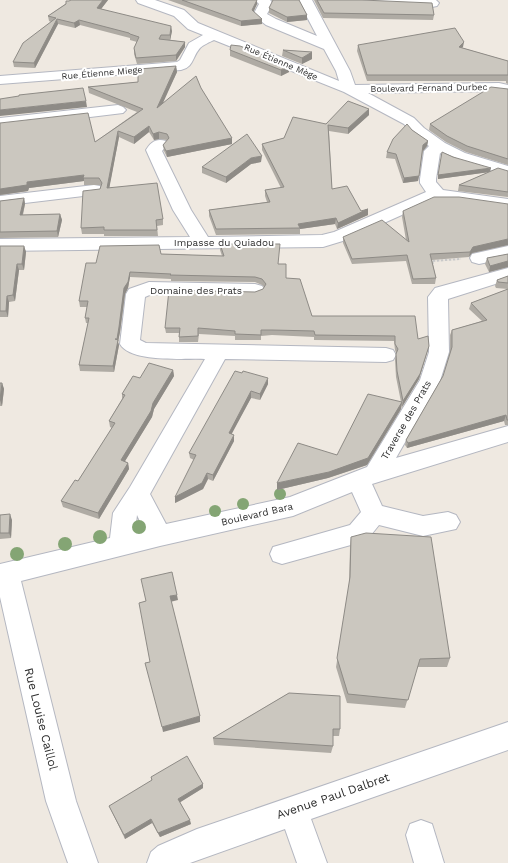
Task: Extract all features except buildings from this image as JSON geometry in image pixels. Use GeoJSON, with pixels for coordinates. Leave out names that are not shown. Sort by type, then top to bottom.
{"type":"FeatureCollection","features":[{"type":"Feature","properties":{"kind":"street","name":"Rue Étienne Mège"},"geometry":{"type":"LineString","coordinates":[[143,0],[179,13],[184,16],[193,26],[349,89]]}},
{"type":"Feature","properties":{"kind":"street"},"geometry":{"type":"LineString","coordinates":[[262,0],[266,3],[260,15],[271,22],[330,46]]}},
{"type":"Feature","properties":{"kind":"street"},"geometry":{"type":"LineString","coordinates":[[305,0],[343,71],[349,89],[409,121],[418,131],[438,146],[459,156],[508,171]]}},
{"type":"Feature","properties":{"kind":"street"},"geometry":{"type":"LineString","coordinates":[[362,0],[432,3]]}},
{"type":"Feature","properties":{"kind":"street","name":"Rue Étienne Miege"},"geometry":{"type":"LineString","coordinates":[[0,80],[180,66],[186,62],[194,46],[214,34]]}},
{"type":"Feature","properties":{"kind":"street","name":"Boulevard Fernand Durbec"},"geometry":{"type":"LineString","coordinates":[[349,89],[499,87],[508,89]]}},
{"type":"Feature","properties":{"kind":"street"},"geometry":{"type":"LineString","coordinates":[[0,123],[118,110]]}},
{"type":"Feature","properties":{"kind":"street"},"geometry":{"type":"LineString","coordinates":[[160,144],[154,150],[182,210],[202,242]]}},
{"type":"Feature","properties":{"kind":"street"},"geometry":{"type":"LineString","coordinates":[[438,146],[432,151],[428,179],[428,183],[438,195],[508,204]]}},
{"type":"Feature","properties":{"kind":"street"},"geometry":{"type":"LineString","coordinates":[[0,201],[94,190]]}},
{"type":"Feature","properties":{"kind":"street","name":"Impasse du Quiadou"},"geometry":{"type":"LineString","coordinates":[[0,245],[323,241],[340,236],[429,196],[438,195]]}},
{"type":"Feature","properties":{"kind":"street"},"geometry":{"type":"LineString","coordinates":[[479,258],[508,252]]}},
{"type":"Feature","properties":{"kind":"street"},"geometry":{"type":"LineString","coordinates":[[440,294],[508,274]]}},
{"type":"Feature","properties":{"kind":"street","name":"Domaine des Prats"},"geometry":{"type":"LineString","coordinates":[[255,290],[149,288],[136,294],[130,344],[144,350],[386,355]]}},
{"type":"Feature","properties":{"kind":"street","name":"Traverse des Prats"},"geometry":{"type":"LineString","coordinates":[[367,476],[430,381],[439,352],[438,297],[440,294]]}},
{"type":"Feature","properties":{"kind":"street"},"geometry":{"type":"LineString","coordinates":[[122,545],[124,513],[138,494],[219,352]]}},
{"type":"Feature","properties":{"kind":"street","name":"Boulevard Bara"},"geometry":{"type":"LineString","coordinates":[[4,574],[160,536],[293,506],[367,476],[508,434]]}},
{"type":"Feature","properties":{"kind":"street"},"geometry":{"type":"LineString","coordinates":[[367,476],[374,514]]}},
{"type":"Feature","properties":{"kind":"street"},"geometry":{"type":"LineString","coordinates":[[138,494],[160,536]]}},
{"type":"Feature","properties":{"kind":"street"},"geometry":{"type":"LineString","coordinates":[[374,514],[423,526],[448,522]]}},
{"type":"Feature","properties":{"kind":"street"},"geometry":{"type":"LineString","coordinates":[[282,554],[358,533],[374,514]]}},
{"type":"Feature","properties":{"kind":"street","name":"Rue Louise Caillol"},"geometry":{"type":"LineString","coordinates":[[4,574],[61,801],[83,863]]}},
{"type":"Feature","properties":{"kind":"street","name":"Avenue Paul Dalbret"},"geometry":{"type":"LineString","coordinates":[[162,863],[169,857],[197,844],[508,736]]}},
{"type":"Feature","properties":{"kind":"street"},"geometry":{"type":"LineString","coordinates":[[293,810],[312,863]]}},
{"type":"Feature","properties":{"kind":"street"},"geometry":{"type":"LineString","coordinates":[[421,835],[429,863]]}},
{"type":"Feature","properties":{"kind":"path"},"geometry":{"type":"LineString","coordinates":[[440,294],[432,261],[479,258]]}}]}
